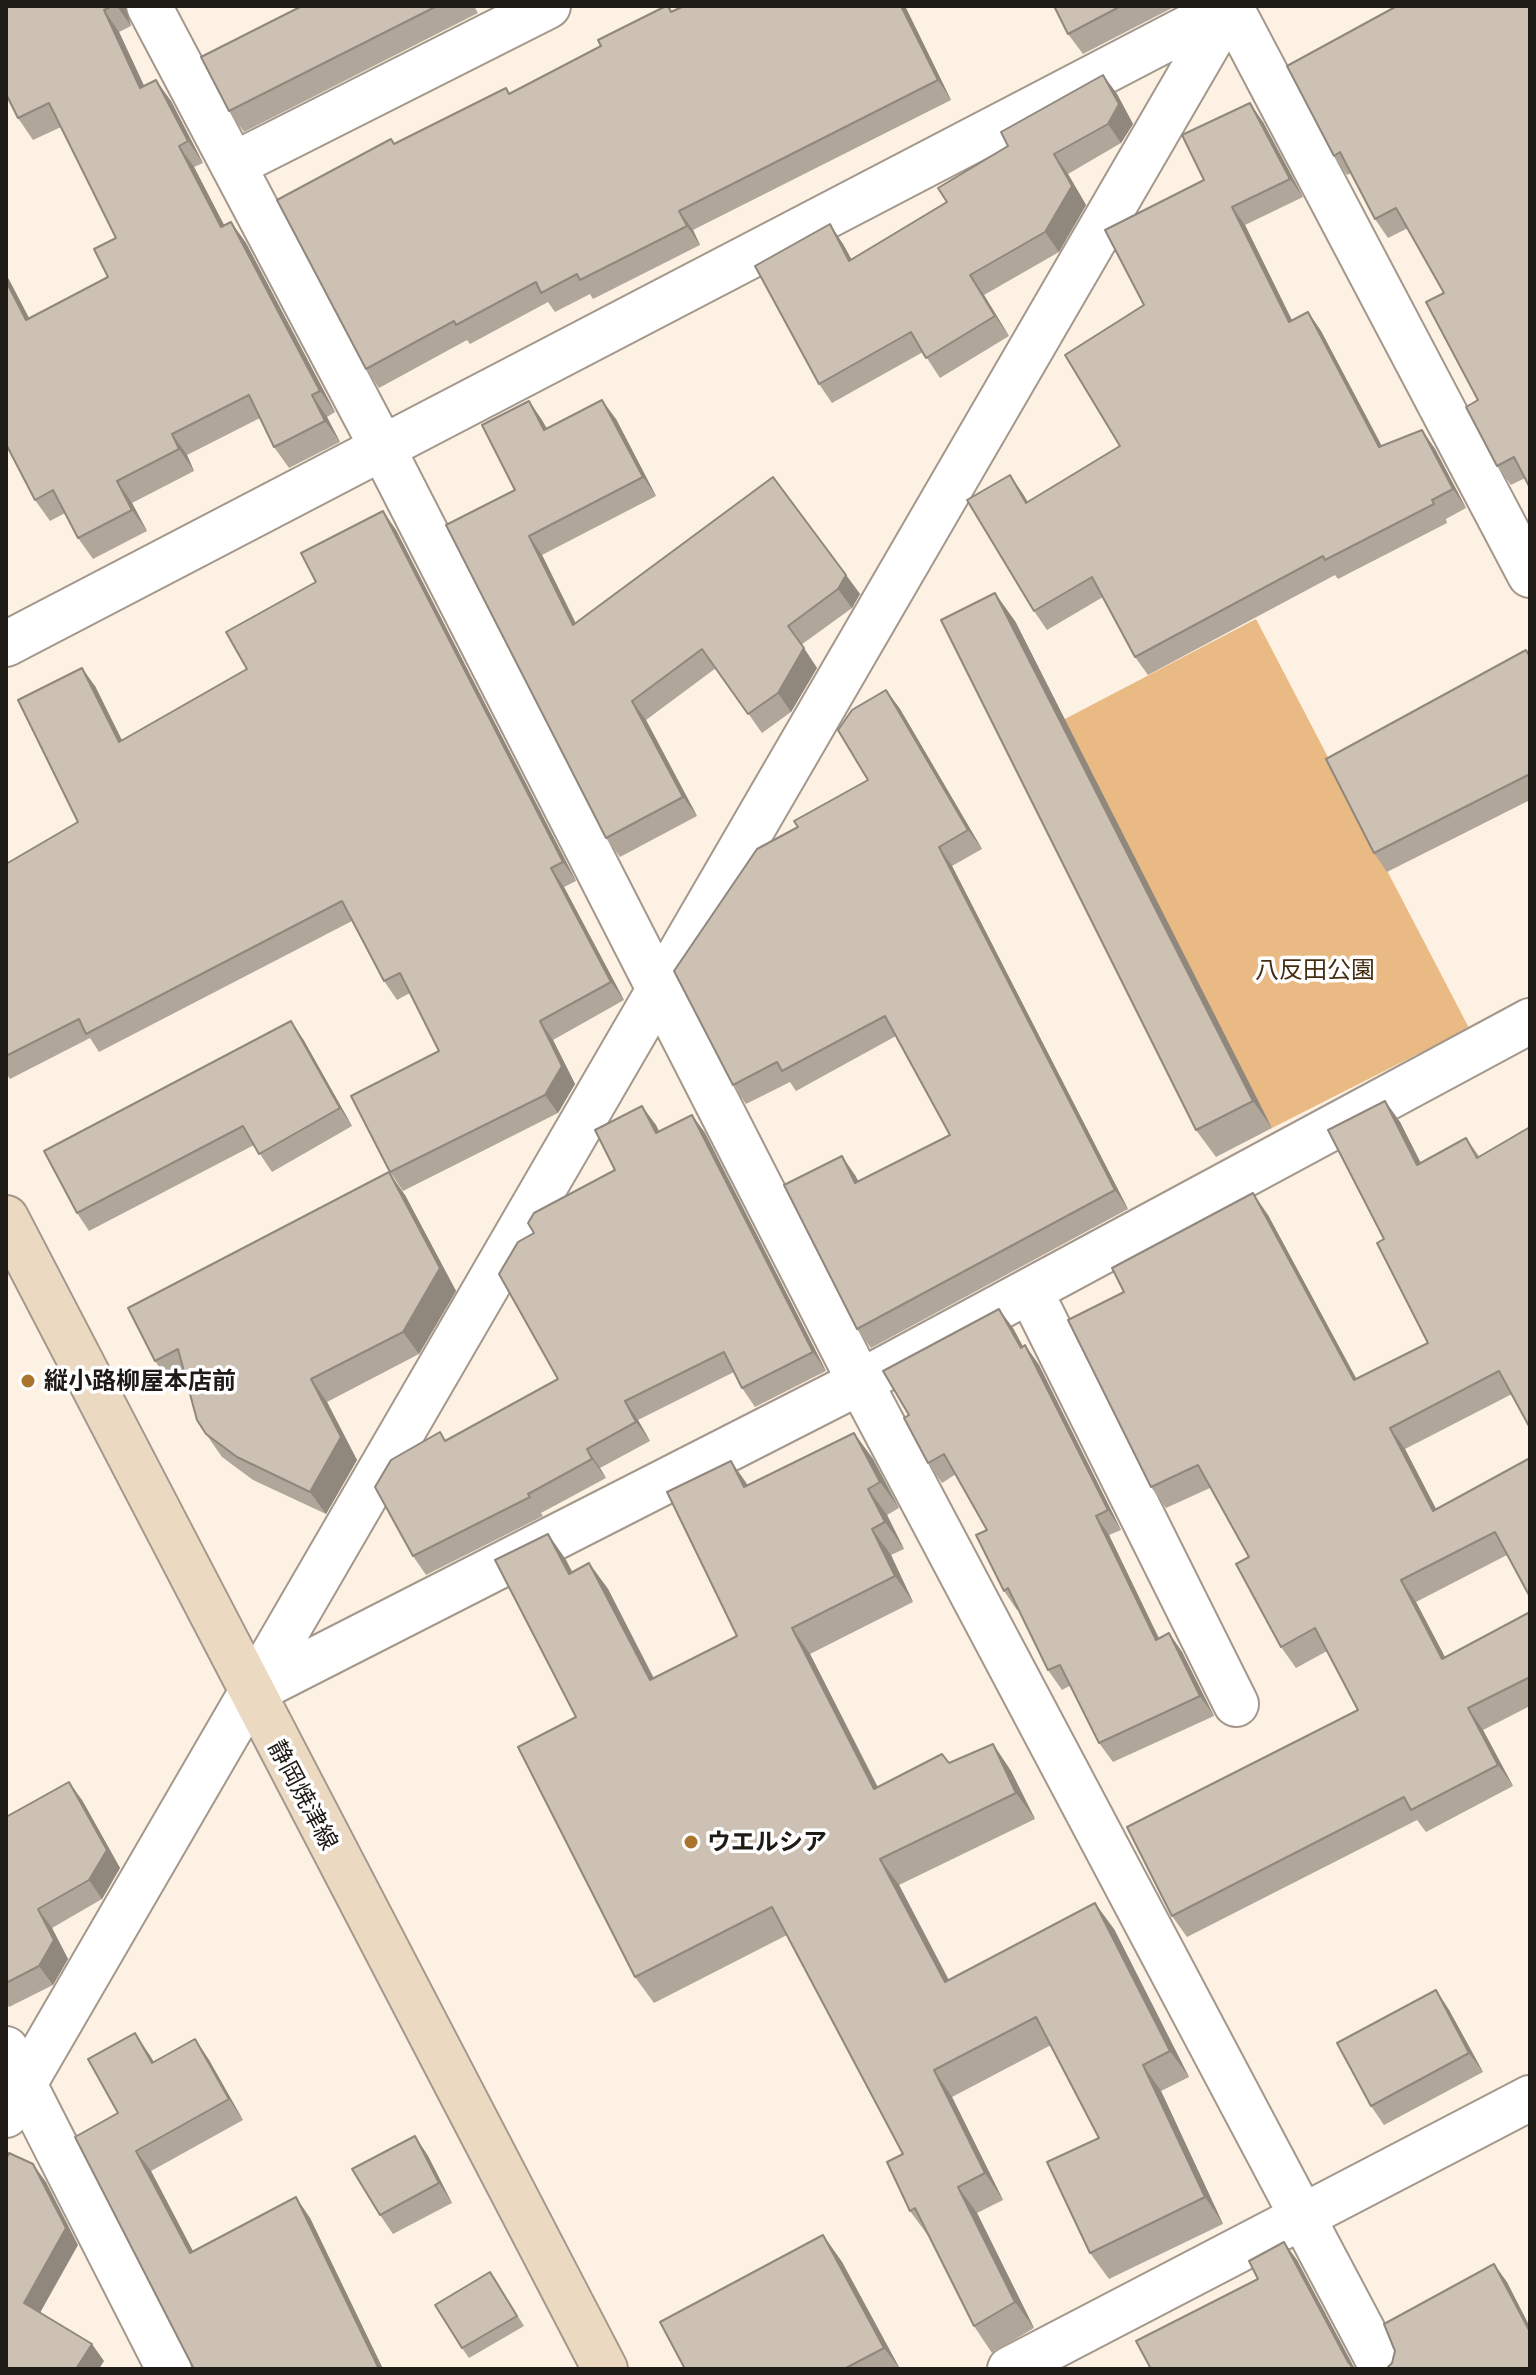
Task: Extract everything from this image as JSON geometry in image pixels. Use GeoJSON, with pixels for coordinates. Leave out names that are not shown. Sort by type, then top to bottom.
{"type":"FeatureCollection","features":[{"type":"Feature","properties":{"kind":"main road","name":"静岡焼津線"},"geometry":{"type":"LineString","coordinates":[[6,1218],[250,1693],[605,2369]]}},
{"type":"Feature","properties":{"kind":"street"},"geometry":{"type":"LineString","coordinates":[[149,6],[382,447],[860,1382],[1383,2369]]}},
{"type":"Feature","properties":{"kind":"street"},"geometry":{"type":"LineString","coordinates":[[233,165],[548,6]]}},
{"type":"Feature","properties":{"kind":"street"},"geometry":{"type":"LineString","coordinates":[[6,644],[1230,6]]}},
{"type":"Feature","properties":{"kind":"street"},"geometry":{"type":"LineString","coordinates":[[169,2369],[10,2085],[250,1693],[1230,6],[1530,575]]}},
{"type":"Feature","properties":{"kind":"street"},"geometry":{"type":"LineString","coordinates":[[250,1693],[860,1382],[1530,1021]]}},
{"type":"Feature","properties":{"kind":"street"},"geometry":{"type":"LineString","coordinates":[[1030,1291],[1236,1704]]}},
{"type":"Feature","properties":{"kind":"street"},"geometry":{"type":"LineString","coordinates":[[1010,2369],[1530,2098]]}},
{"type":"Feature","properties":{"kind":"green space","name":"八反田公園"},"geometry":{"type":"Polygon","coordinates":[[[1256,619],[1469,1028],[1272,1128],[1063,720],[1256,619]]]}},
{"type":"Feature","properties":{"kind":"building"},"geometry":{"type":"Polygon","coordinates":[[[6,6],[112,6],[104,10],[140,88],[156,80],[188,141],[179,146],[221,227],[231,222],[320,391],[312,395],[325,421],[274,447],[249,395],[172,434],[179,449],[117,481],[132,510],[78,538],[53,490],[35,500],[6,444],[6,281],[26,320],[108,277],[94,249],[116,238],[49,103],[18,118],[6,94],[6,6]]]}},
{"type":"Feature","properties":{"kind":"building"},"geometry":{"type":"Polygon","coordinates":[[[302,6],[437,6],[229,111],[201,57],[302,6]]]}},
{"type":"Feature","properties":{"kind":"building"},"geometry":{"type":"Polygon","coordinates":[[[666,6],[671,12],[684,6],[901,6],[938,80],[679,211],[687,226],[580,280],[577,274],[541,293],[536,282],[456,325],[454,321],[366,369],[277,200],[391,139],[394,144],[506,88],[509,94],[601,46],[598,40],[666,6]]]}},
{"type":"Feature","properties":{"kind":"building"},"geometry":{"type":"Polygon","coordinates":[[[1054,6],[1121,6],[1068,34],[1054,6]]]}},
{"type":"Feature","properties":{"kind":"building"},"geometry":{"type":"Polygon","coordinates":[[[1397,6],[1530,6],[1530,488],[1514,457],[1497,466],[1466,407],[1478,400],[1426,302],[1444,293],[1396,208],[1375,219],[1340,152],[1334,156],[1287,66],[1397,6]]]}},
{"type":"Feature","properties":{"kind":"building"},"geometry":{"type":"Polygon","coordinates":[[[1103,75],[1119,104],[1108,124],[1054,154],[1072,186],[1045,232],[970,275],[995,316],[926,358],[911,332],[819,384],[755,266],[830,224],[849,261],[947,202],[938,188],[1008,146],[1001,132],[1103,75]]]}},
{"type":"Feature","properties":{"kind":"building"},"geometry":{"type":"Polygon","coordinates":[[[1250,103],[1290,179],[1232,207],[1289,322],[1308,312],[1379,447],[1422,430],[1453,489],[1432,500],[1434,504],[1325,560],[1323,556],[1135,657],[1092,577],[1034,611],[967,500],[1010,475],[1026,503],[1120,446],[1065,355],[1144,305],[1105,230],[1204,180],[1182,135],[1250,103]]]}},
{"type":"Feature","properties":{"kind":"building"},"geometry":{"type":"Polygon","coordinates":[[[602,400],[643,477],[529,536],[573,625],[773,477],[846,575],[838,589],[788,626],[804,648],[778,693],[748,714],[702,649],[632,701],[683,797],[606,838],[446,525],[515,490],[482,425],[529,401],[544,430],[602,400]]]}},
{"type":"Feature","properties":{"kind":"building"},"geometry":{"type":"Polygon","coordinates":[[[383,511],[563,862],[551,868],[611,982],[540,1021],[562,1066],[545,1095],[390,1172],[351,1096],[439,1051],[400,973],[384,981],[342,901],[86,1034],[79,1019],[6,1056],[6,864],[78,822],[18,700],[82,668],[119,742],[247,669],[226,632],[316,582],[301,553],[383,511]]]}},
{"type":"Feature","properties":{"kind":"building"},"geometry":{"type":"Polygon","coordinates":[[[995,593],[1253,1101],[1196,1130],[941,620],[995,593]]]}},
{"type":"Feature","properties":{"kind":"building"},"geometry":{"type":"Polygon","coordinates":[[[1526,650],[1530,657],[1530,774],[1374,853],[1326,759],[1526,650]]]}},
{"type":"Feature","properties":{"kind":"building"},"geometry":{"type":"Polygon","coordinates":[[[886,690],[968,830],[939,847],[1115,1190],[857,1329],[784,1185],[842,1156],[855,1183],[950,1135],[885,1016],[782,1071],[777,1062],[733,1085],[674,971],[757,849],[798,827],[794,821],[868,780],[838,730],[852,710],[886,690]]]}},
{"type":"Feature","properties":{"kind":"building"},"geometry":{"type":"Polygon","coordinates":[[[291,1021],[340,1108],[259,1154],[243,1126],[77,1213],[44,1151],[291,1021]]]}},
{"type":"Feature","properties":{"kind":"building"},"geometry":{"type":"Polygon","coordinates":[[[1385,1101],[1417,1165],[1466,1138],[1477,1158],[1530,1127],[1530,1428],[1499,1371],[1390,1428],[1433,1511],[1530,1458],[1530,1597],[1495,1532],[1401,1580],[1442,1659],[1530,1612],[1530,1677],[1468,1708],[1498,1765],[1411,1810],[1404,1797],[1172,1916],[1127,1827],[1358,1710],[1315,1628],[1281,1647],[1236,1564],[1249,1557],[1198,1465],[1151,1487],[1068,1320],[1124,1292],[1112,1268],[1253,1193],[1354,1380],[1428,1343],[1377,1243],[1384,1239],[1328,1130],[1385,1101]]]}},
{"type":"Feature","properties":{"kind":"building"},"geometry":{"type":"Polygon","coordinates":[[[642,1106],[656,1133],[692,1115],[813,1352],[742,1388],[724,1352],[625,1401],[636,1422],[587,1449],[592,1459],[528,1494],[530,1497],[413,1556],[375,1487],[391,1460],[440,1432],[445,1441],[558,1379],[499,1274],[518,1242],[534,1233],[528,1223],[534,1213],[615,1170],[595,1130],[642,1106]]]}},
{"type":"Feature","properties":{"kind":"building"},"geometry":{"type":"Polygon","coordinates":[[[389,1172],[440,1268],[403,1332],[311,1379],[341,1437],[310,1492],[237,1457],[206,1434],[197,1420],[178,1349],[155,1361],[128,1308],[389,1172]]]}},
{"type":"Feature","properties":{"kind":"building"},"geometry":{"type":"Polygon","coordinates":[[[999,1309],[1021,1348],[1025,1345],[1108,1510],[1096,1516],[1156,1640],[1169,1633],[1200,1696],[1099,1743],[1060,1665],[1048,1670],[1008,1588],[1004,1591],[976,1535],[987,1530],[944,1454],[928,1463],[904,1418],[909,1415],[883,1371],[999,1309]]]}},
{"type":"Feature","properties":{"kind":"building"},"geometry":{"type":"Polygon","coordinates":[[[854,1433],[880,1482],[868,1489],[885,1522],[872,1529],[895,1576],[792,1628],[874,1789],[942,1754],[949,1763],[993,1744],[1016,1793],[880,1859],[945,1982],[1095,1903],[1170,2051],[1143,2065],[1205,2197],[1090,2253],[1047,2162],[1099,2138],[1036,2017],[934,2070],[985,2173],[958,2187],[1015,2302],[974,2326],[915,2208],[910,2211],[887,2162],[903,2154],[772,1907],[635,1977],[518,1747],[576,1717],[495,1560],[548,1534],[569,1574],[589,1563],[650,1680],[737,1636],[667,1492],[731,1461],[744,1487],[854,1433]]]}},
{"type":"Feature","properties":{"kind":"building"},"geometry":{"type":"Polygon","coordinates":[[[69,1782],[107,1850],[89,1880],[38,1909],[54,1940],[39,1966],[6,1983],[6,1817],[69,1782]]]}},
{"type":"Feature","properties":{"kind":"building"},"geometry":{"type":"Polygon","coordinates":[[[1436,1990],[1469,2053],[1371,2106],[1337,2043],[1436,1990]]]}},
{"type":"Feature","properties":{"kind":"building"},"geometry":{"type":"Polygon","coordinates":[[[135,2033],[152,2063],[195,2039],[229,2099],[136,2151],[190,2253],[296,2197],[379,2369],[194,2369],[75,2137],[118,2113],[88,2059],[135,2033]]]}},
{"type":"Feature","properties":{"kind":"building"},"geometry":{"type":"Polygon","coordinates":[[[415,2136],[439,2183],[380,2215],[352,2169],[415,2136]]]}},
{"type":"Feature","properties":{"kind":"building"},"geometry":{"type":"Polygon","coordinates":[[[9,2153],[33,2164],[66,2228],[24,2303],[92,2344],[76,2369],[6,2369],[6,2159],[9,2153]]]}},
{"type":"Feature","properties":{"kind":"building"},"geometry":{"type":"Polygon","coordinates":[[[823,2235],[884,2348],[844,2369],[685,2369],[660,2322],[823,2235]]]}},
{"type":"Feature","properties":{"kind":"building"},"geometry":{"type":"Polygon","coordinates":[[[1284,2242],[1354,2369],[1151,2369],[1136,2341],[1258,2279],[1249,2261],[1284,2242]]]}},
{"type":"Feature","properties":{"kind":"building"},"geometry":{"type":"Polygon","coordinates":[[[1494,2264],[1530,2332],[1530,2369],[1386,2369],[1392,2363],[1395,2351],[1384,2324],[1494,2264]]]}},
{"type":"Feature","properties":{"kind":"building"},"geometry":{"type":"Polygon","coordinates":[[[490,2272],[517,2316],[462,2348],[435,2305],[490,2272]]]}},
{"type":"Feature","properties":{"kind":"place","name":"縦小路柳屋本店前"},"geometry":{"type":"Point","coordinates":[28,1381]}},
{"type":"Feature","properties":{"kind":"place","name":"ウエルシア"},"geometry":{"type":"Point","coordinates":[691,1842]}}]}
